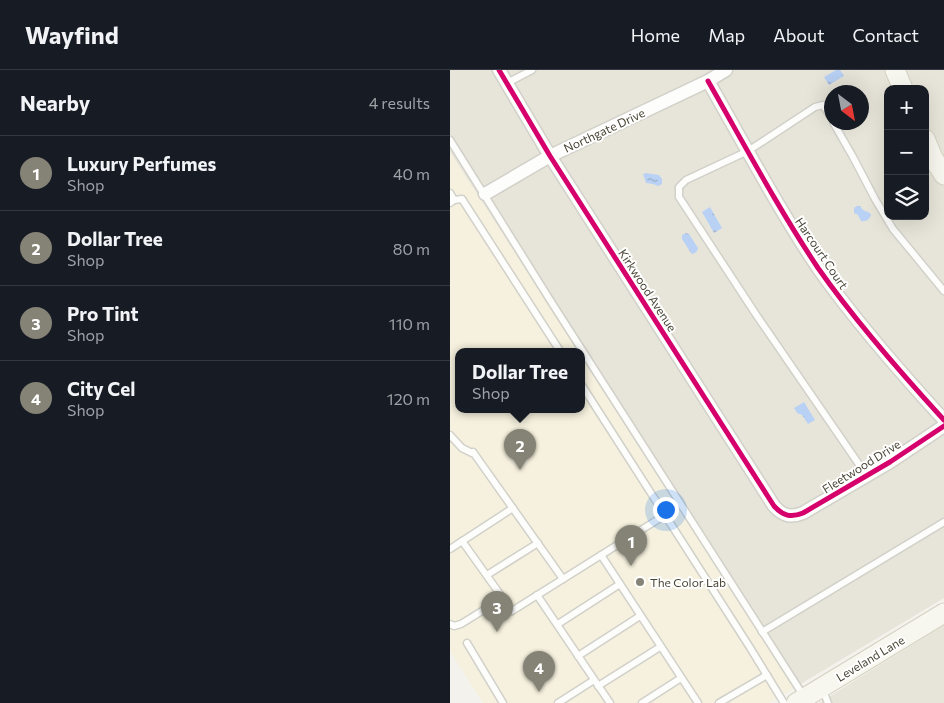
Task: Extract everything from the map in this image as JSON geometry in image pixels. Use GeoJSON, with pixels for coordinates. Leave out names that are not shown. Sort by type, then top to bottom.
{"type":"FeatureCollection","features":[{"type":"Feature","properties":{"kind":"street","name":"Kirkwood Avenue"},"geometry":{"type":"LineString","coordinates":[[499,70],[550,156],[774,506],[786,516]]}},
{"type":"Feature","properties":{"kind":"street","name":"Northgate Drive"},"geometry":{"type":"LineString","coordinates":[[485,194],[550,156],[708,81],[726,70]]}},
{"type":"Feature","properties":{"kind":"street"},"geometry":{"type":"LineString","coordinates":[[895,70],[901,85]]}},
{"type":"Feature","properties":{"kind":"street","name":"Harcourt Court"},"geometry":{"type":"LineString","coordinates":[[708,81],[781,210],[818,268],[882,350],[944,420]]}},
{"type":"Feature","properties":{"kind":"street"},"geometry":{"type":"LineString","coordinates":[[929,147],[944,175]]}},
{"type":"Feature","properties":{"kind":"street","name":"Fleetwood Drive"},"geometry":{"type":"LineString","coordinates":[[786,516],[795,516],[803,513],[890,462],[944,426]]}},
{"type":"Feature","properties":{"kind":"street","name":"Leveland Lane"},"geometry":{"type":"LineString","coordinates":[[803,701],[825,695],[944,613]]}},
{"type":"Feature","properties":{"kind":"lane"},"geometry":{"type":"LineString","coordinates":[[507,83],[532,70]]}},
{"type":"Feature","properties":{"kind":"lane"},"geometry":{"type":"LineString","coordinates":[[824,105],[814,107],[748,150],[686,180],[679,187],[679,197],[757,316],[867,476]]}},
{"type":"Feature","properties":{"kind":"lane"},"geometry":{"type":"LineString","coordinates":[[838,130],[892,229],[944,291]]}},
{"type":"Feature","properties":{"kind":"lane"},"geometry":{"type":"LineString","coordinates":[[450,140],[581,348]]}},
{"type":"Feature","properties":{"kind":"lane"},"geometry":{"type":"LineString","coordinates":[[450,193],[452,201],[462,199],[558,348]]}},
{"type":"Feature","properties":{"kind":"lane"},"geometry":{"type":"LineString","coordinates":[[585,354],[762,632],[803,701]]}},
{"type":"Feature","properties":{"kind":"lane"},"geometry":{"type":"LineString","coordinates":[[585,390],[784,703]]}},
{"type":"Feature","properties":{"kind":"lane"},"geometry":{"type":"LineString","coordinates":[[450,435],[462,448],[472,453],[563,579]]}},
{"type":"Feature","properties":{"kind":"lane"},"geometry":{"type":"LineString","coordinates":[[450,549],[513,508]]}},
{"type":"Feature","properties":{"kind":"lane"},"geometry":{"type":"LineString","coordinates":[[462,541],[512,611],[665,515]]}},
{"type":"Feature","properties":{"kind":"lane"},"geometry":{"type":"LineString","coordinates":[[762,632],[944,522]]}},
{"type":"Feature","properties":{"kind":"lane"},"geometry":{"type":"LineString","coordinates":[[487,575],[538,543]]}},
{"type":"Feature","properties":{"kind":"lane"},"geometry":{"type":"LineString","coordinates":[[600,555],[698,703]]}},
{"type":"Feature","properties":{"kind":"lane"},"geometry":{"type":"LineString","coordinates":[[558,624],[620,584]]}},
{"type":"Feature","properties":{"kind":"lane"},"geometry":{"type":"LineString","coordinates":[[537,595],[610,703]]}},
{"type":"Feature","properties":{"kind":"lane"},"geometry":{"type":"LineString","coordinates":[[450,624],[454,626],[460,624],[503,598]]}},
{"type":"Feature","properties":{"kind":"lane"},"geometry":{"type":"LineString","coordinates":[[578,656],[640,616]]}},
{"type":"Feature","properties":{"kind":"lane"},"geometry":{"type":"LineString","coordinates":[[467,643],[504,703]]}},
{"type":"Feature","properties":{"kind":"lane"},"geometry":{"type":"LineString","coordinates":[[558,703],[660,647]]}},
{"type":"Feature","properties":{"kind":"lane"},"geometry":{"type":"LineString","coordinates":[[719,703],[767,675]]}},
{"type":"Feature","properties":{"kind":"lane"},"geometry":{"type":"LineString","coordinates":[[642,703],[681,678]]}},
{"type":"Feature","properties":{"kind":"shaded area"},"geometry":{"type":"Polygon","coordinates":[[[450,70],[944,70],[944,598],[794,688],[585,363],[585,348],[576,348],[450,152],[450,70]]]}},
{"type":"Feature","properties":{"kind":"shaded area"},"geometry":{"type":"Polygon","coordinates":[[[450,152],[576,348],[455,348],[455,413],[585,413],[585,363],[794,688],[769,703],[483,703],[450,651],[450,152]]]}},
{"type":"Feature","properties":{"kind":"shaded area"},"geometry":{"type":"Polygon","coordinates":[[[944,625],[944,703],[819,703],[944,625]]]}},
{"type":"Feature","properties":{"kind":"water"},"geometry":{"type":"Polygon","coordinates":[[[836,70],[840,70],[844,76],[829,85],[824,77],[836,70]]]}},
{"type":"Feature","properties":{"kind":"water"},"geometry":{"type":"Polygon","coordinates":[[[643,174],[659,175],[662,179],[662,184],[658,186],[646,183],[643,174]]]}},
{"type":"Feature","properties":{"kind":"water"},"geometry":{"type":"Polygon","coordinates":[[[857,206],[870,213],[871,215],[868,219],[861,221],[858,215],[854,213],[854,208],[857,206]]]}},
{"type":"Feature","properties":{"kind":"water"},"geometry":{"type":"Polygon","coordinates":[[[710,207],[722,228],[714,233],[702,212],[710,207]]]}},
{"type":"Feature","properties":{"kind":"water"},"geometry":{"type":"Polygon","coordinates":[[[689,234],[698,248],[693,254],[682,239],[682,235],[689,234]]]}},
{"type":"Feature","properties":{"kind":"water"},"geometry":{"type":"Polygon","coordinates":[[[804,402],[815,420],[808,424],[794,408],[804,402]]]}},
{"type":"Feature","properties":{"kind":"cycle path"},"geometry":{"type":"LineString","coordinates":[[499,70],[550,156],[777,509],[787,515],[803,513],[890,462],[944,426]]}},
{"type":"Feature","properties":{"kind":"cycle path"},"geometry":{"type":"LineString","coordinates":[[708,81],[775,199],[818,268],[879,346],[944,420]]}},
{"type":"Feature","properties":{"kind":"place","name":"Dollar Tree"},"geometry":{"type":"Point","coordinates":[520,470]}},
{"type":"Feature","properties":{"kind":"place","name":"Luxury Perfumes"},"geometry":{"type":"Point","coordinates":[631,566]}},
{"type":"Feature","properties":{"kind":"place","name":"The Color Lab"},"geometry":{"type":"Point","coordinates":[640,582]}},
{"type":"Feature","properties":{"kind":"place","name":"Pro Tint"},"geometry":{"type":"Point","coordinates":[497,632]}},
{"type":"Feature","properties":{"kind":"place","name":"City Cel"},"geometry":{"type":"Point","coordinates":[539,692]}}]}
